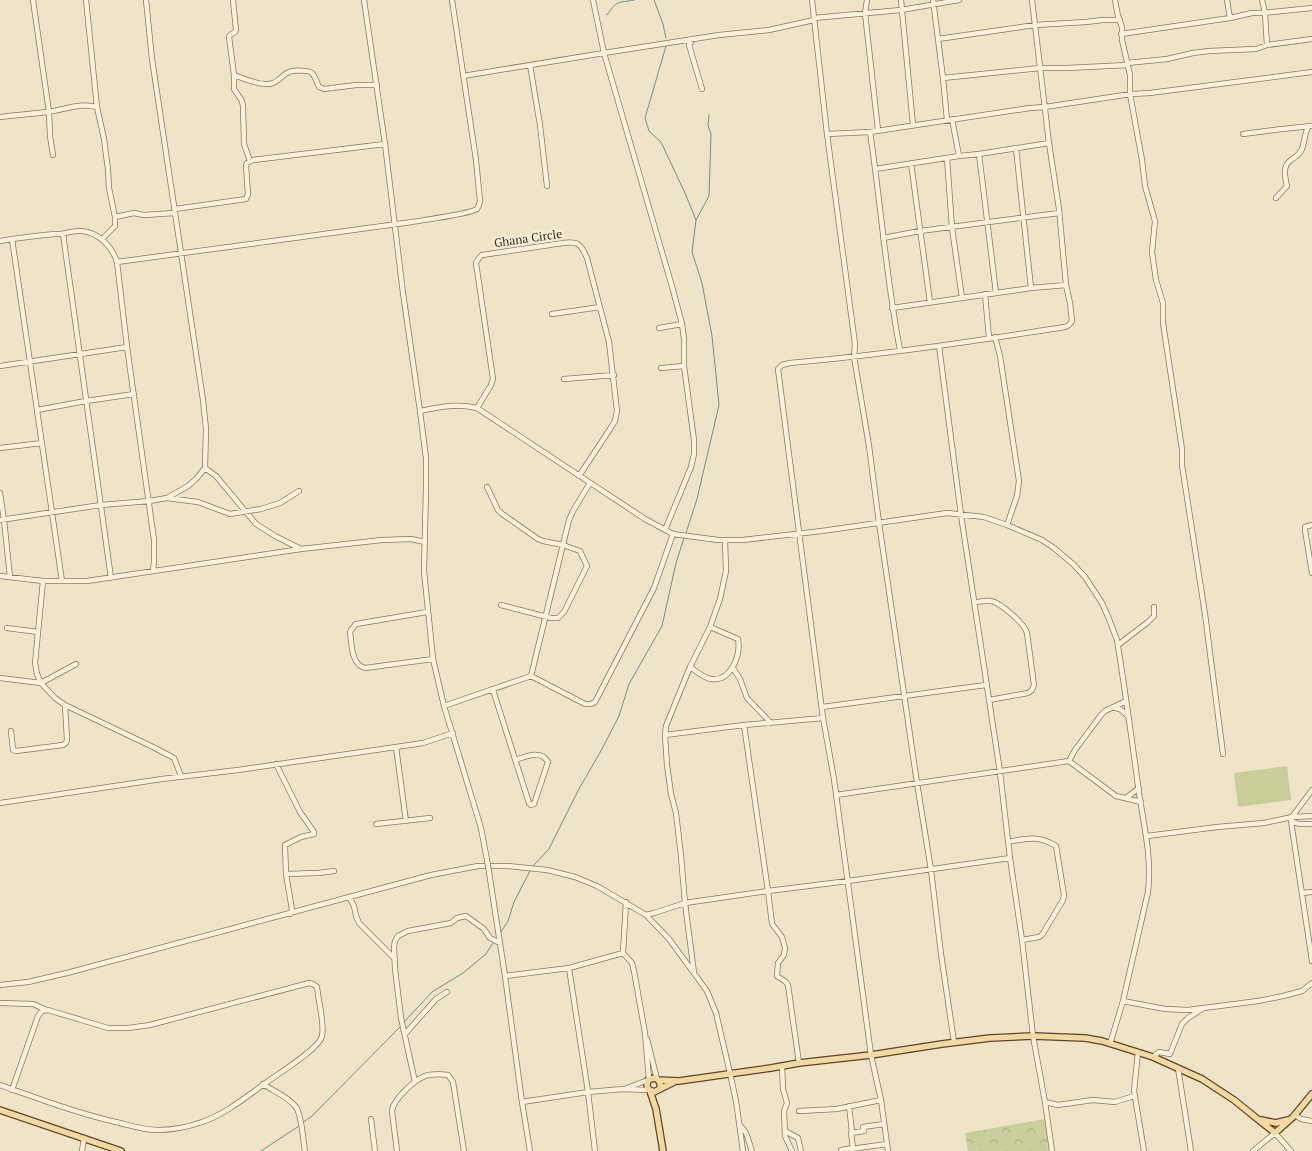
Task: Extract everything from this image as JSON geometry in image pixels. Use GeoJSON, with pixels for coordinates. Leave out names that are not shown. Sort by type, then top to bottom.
{"type":"FeatureCollection","features":[{"type":"Feature","properties":{"kind":"main road"},"geometry":{"type":"LineString","coordinates":[[650,1091],[654,1092],[679,1081],[798,1063],[871,1055],[954,1042],[1033,1036],[1085,1038],[1102,1041],[1153,1057],[1217,1088],[1275,1133],[1294,1116],[1312,1094]]}},
{"type":"Feature","properties":{"kind":"main road"},"geometry":{"type":"LineString","coordinates":[[663,1151],[656,1108],[647,1087],[649,1080],[653,1078],[679,1081]]}},
{"type":"Feature","properties":{"kind":"main road"},"geometry":{"type":"LineString","coordinates":[[656,1108],[660,1084],[657,1079]]}},
{"type":"Feature","properties":{"kind":"main road"},"geometry":{"type":"LineString","coordinates":[[0,1110],[121,1151]]}},
{"type":"Feature","properties":{"kind":"main road"},"geometry":{"type":"LineString","coordinates":[[1259,1119],[1276,1123],[1294,1116]]}},
{"type":"Feature","properties":{"kind":"street"},"geometry":{"type":"LineString","coordinates":[[33,0],[49,112],[53,155]]}},
{"type":"Feature","properties":{"kind":"street"},"geometry":{"type":"LineString","coordinates":[[86,0],[97,107],[104,139],[108,188],[115,216],[115,226],[102,239]]}},
{"type":"Feature","properties":{"kind":"street"},"geometry":{"type":"LineString","coordinates":[[146,0],[152,59],[182,254],[206,429],[205,468],[188,486],[167,498]]}},
{"type":"Feature","properties":{"kind":"street"},"geometry":{"type":"LineString","coordinates":[[234,0],[236,30],[229,38],[234,89],[242,101],[244,144],[250,162]]}},
{"type":"Feature","properties":{"kind":"street"},"geometry":{"type":"LineString","coordinates":[[364,0],[426,458],[424,571],[433,659],[444,706],[481,828],[500,943],[530,1151]]}},
{"type":"Feature","properties":{"kind":"street"},"geometry":{"type":"LineString","coordinates":[[117,262],[444,217],[475,210],[479,207],[476,160],[452,0]]}},
{"type":"Feature","properties":{"kind":"street"},"geometry":{"type":"LineString","coordinates":[[593,0],[604,53],[682,324],[684,338],[684,366],[694,440],[694,454],[691,467],[665,530]]}},
{"type":"Feature","properties":{"kind":"street"},"geometry":{"type":"LineString","coordinates":[[812,0],[827,134],[855,344],[854,357],[869,446],[904,696],[931,870],[954,1042]]}},
{"type":"Feature","properties":{"kind":"street"},"geometry":{"type":"LineString","coordinates":[[867,0],[865,13],[878,130]]}},
{"type":"Feature","properties":{"kind":"street"},"geometry":{"type":"LineString","coordinates":[[901,0],[913,125]]}},
{"type":"Feature","properties":{"kind":"street"},"geometry":{"type":"LineString","coordinates":[[463,76],[692,39],[768,30],[814,19],[902,10],[933,2],[959,0]]}},
{"type":"Feature","properties":{"kind":"street"},"geometry":{"type":"LineString","coordinates":[[888,1151],[871,1055],[834,779],[823,718],[778,369],[782,365],[936,346],[1070,325],[1072,320],[1066,285],[1059,213],[1032,0]]}},
{"type":"Feature","properties":{"kind":"street"},"geometry":{"type":"LineString","coordinates":[[1115,0],[1122,27],[1121,34],[1130,75],[1130,94],[1145,186],[1155,221],[1152,243],[1156,280],[1163,303],[1163,323],[1223,754]]}},
{"type":"Feature","properties":{"kind":"street"},"geometry":{"type":"LineString","coordinates":[[1227,0],[1230,18]]}},
{"type":"Feature","properties":{"kind":"street"},"geometry":{"type":"LineString","coordinates":[[1262,0],[1265,13],[1266,45]]}},
{"type":"Feature","properties":{"kind":"street"},"geometry":{"type":"LineString","coordinates":[[933,2],[949,119],[959,156]]}},
{"type":"Feature","properties":{"kind":"street"},"geometry":{"type":"LineString","coordinates":[[1121,34],[1252,13],[1312,8]]}},
{"type":"Feature","properties":{"kind":"street"},"geometry":{"type":"LineString","coordinates":[[938,39],[1035,25],[1120,20]]}},
{"type":"Feature","properties":{"kind":"street"},"geometry":{"type":"LineString","coordinates":[[692,39],[690,44],[702,89]]}},
{"type":"Feature","properties":{"kind":"street"},"geometry":{"type":"LineString","coordinates":[[943,78],[1040,68],[1128,64],[1209,51],[1256,49],[1266,45],[1312,39]]}},
{"type":"Feature","properties":{"kind":"street"},"geometry":{"type":"LineString","coordinates":[[530,65],[540,125],[547,186]]}},
{"type":"Feature","properties":{"kind":"street"},"geometry":{"type":"LineString","coordinates":[[234,75],[262,84],[268,84],[278,81],[289,72],[306,70],[313,73],[319,87],[324,89],[356,85],[377,85]]}},
{"type":"Feature","properties":{"kind":"street"},"geometry":{"type":"LineString","coordinates":[[827,134],[870,132],[1130,94],[1312,72]]}},
{"type":"Feature","properties":{"kind":"street"},"geometry":{"type":"LineString","coordinates":[[0,117],[49,112],[84,105],[97,107]]}},
{"type":"Feature","properties":{"kind":"street"},"geometry":{"type":"LineString","coordinates":[[1243,134],[1311,126]]}},
{"type":"Feature","properties":{"kind":"street"},"geometry":{"type":"LineString","coordinates":[[1276,198],[1287,186],[1285,167],[1289,160],[1299,156],[1306,131],[1311,126]]}},
{"type":"Feature","properties":{"kind":"street"},"geometry":{"type":"LineString","coordinates":[[870,132],[892,308],[900,350]]}},
{"type":"Feature","properties":{"kind":"street"},"geometry":{"type":"LineString","coordinates":[[875,169],[1049,143]]}},
{"type":"Feature","properties":{"kind":"street"},"geometry":{"type":"LineString","coordinates":[[115,216],[134,213],[144,215],[246,200],[248,194],[246,166],[250,162],[385,144]]}},
{"type":"Feature","properties":{"kind":"street"},"geometry":{"type":"LineString","coordinates":[[1016,148],[1031,288]]}},
{"type":"Feature","properties":{"kind":"street"},"geometry":{"type":"LineString","coordinates":[[979,154],[996,293]]}},
{"type":"Feature","properties":{"kind":"street"},"geometry":{"type":"LineString","coordinates":[[947,158],[952,228],[962,298]]}},
{"type":"Feature","properties":{"kind":"street"},"geometry":{"type":"LineString","coordinates":[[911,163],[930,302]]}},
{"type":"Feature","properties":{"kind":"street"},"geometry":{"type":"LineString","coordinates":[[884,238],[920,231],[1059,213]]}},
{"type":"Feature","properties":{"kind":"street"},"geometry":{"type":"LineString","coordinates":[[0,241],[63,234],[81,230],[102,239],[114,252],[117,262],[154,540],[152,571]]}},
{"type":"Feature","properties":{"kind":"street"},"geometry":{"type":"LineString","coordinates":[[63,234],[110,578]]}},
{"type":"Feature","properties":{"kind":"street"},"geometry":{"type":"LineString","coordinates":[[12,239],[62,581]]}},
{"type":"Feature","properties":{"kind":"street","name":"Ghana Circle"},"geometry":{"type":"LineString","coordinates":[[477,408],[492,385],[493,379],[476,263],[479,258],[482,255],[563,243],[575,242],[580,245],[587,258],[608,336],[617,411],[615,421],[579,476]]}},
{"type":"Feature","properties":{"kind":"street"},"geometry":{"type":"LineString","coordinates":[[892,308],[985,294],[1066,285]]}},
{"type":"Feature","properties":{"kind":"street"},"geometry":{"type":"LineString","coordinates":[[985,294],[989,338]]}},
{"type":"Feature","properties":{"kind":"street"},"geometry":{"type":"LineString","coordinates":[[552,314],[600,308]]}},
{"type":"Feature","properties":{"kind":"street"},"geometry":{"type":"LineString","coordinates":[[658,328],[682,324]]}},
{"type":"Feature","properties":{"kind":"street"},"geometry":{"type":"LineString","coordinates":[[995,337],[1000,356],[1019,481],[1018,496],[1007,525]]}},
{"type":"Feature","properties":{"kind":"street"},"geometry":{"type":"LineString","coordinates":[[936,346],[939,346],[961,515],[1000,772],[1033,1036],[1052,1151]]}},
{"type":"Feature","properties":{"kind":"street"},"geometry":{"type":"LineString","coordinates":[[0,366],[127,347]]}},
{"type":"Feature","properties":{"kind":"street"},"geometry":{"type":"LineString","coordinates":[[661,368],[684,366]]}},
{"type":"Feature","properties":{"kind":"street"},"geometry":{"type":"LineString","coordinates":[[564,380],[614,376]]}},
{"type":"Feature","properties":{"kind":"street"},"geometry":{"type":"LineString","coordinates":[[37,410],[134,394]]}},
{"type":"Feature","properties":{"kind":"street"},"geometry":{"type":"LineString","coordinates":[[420,411],[464,405],[477,408],[645,519],[673,534],[726,540],[756,539],[947,513],[984,517],[1032,535],[1054,548],[1073,564],[1085,577],[1102,603],[1118,645],[1138,788],[1147,836],[1150,881],[1123,1001],[1110,1044]]}},
{"type":"Feature","properties":{"kind":"street"},"geometry":{"type":"LineString","coordinates":[[0,448],[42,443]]}},
{"type":"Feature","properties":{"kind":"street"},"geometry":{"type":"LineString","coordinates":[[205,468],[216,476],[256,524],[301,549]]}},
{"type":"Feature","properties":{"kind":"street"},"geometry":{"type":"LineString","coordinates":[[531,676],[570,520],[573,511],[590,483]]}},
{"type":"Feature","properties":{"kind":"street"},"geometry":{"type":"LineString","coordinates":[[488,488],[498,510],[505,516],[538,539],[580,550],[588,566],[564,612],[558,618],[545,617],[501,605]]}},
{"type":"Feature","properties":{"kind":"street"},"geometry":{"type":"LineString","coordinates":[[2,520],[167,498],[198,502],[230,514],[261,509],[280,503],[299,491]]}},
{"type":"Feature","properties":{"kind":"street"},"geometry":{"type":"LineString","coordinates":[[0,493],[10,577]]}},
{"type":"Feature","properties":{"kind":"street"},"geometry":{"type":"LineString","coordinates":[[1312,525],[1305,528],[1312,573]]}},
{"type":"Feature","properties":{"kind":"street"},"geometry":{"type":"LineString","coordinates":[[444,706],[531,676],[585,704],[595,702],[654,588],[673,534]]}},
{"type":"Feature","properties":{"kind":"street"},"geometry":{"type":"LineString","coordinates":[[0,576],[43,581],[87,581],[301,549],[382,540],[411,539],[425,542]]}},
{"type":"Feature","properties":{"kind":"street"},"geometry":{"type":"LineString","coordinates":[[694,974],[676,813],[671,794],[665,735],[667,724],[720,600],[726,571],[726,540]]}},
{"type":"Feature","properties":{"kind":"street"},"geometry":{"type":"LineString","coordinates":[[43,581],[35,663],[41,682],[51,695],[65,705],[174,758],[182,776]]}},
{"type":"Feature","properties":{"kind":"street"},"geometry":{"type":"LineString","coordinates":[[975,602],[991,601],[996,603],[1018,620],[1028,633],[1034,685],[1032,690],[1028,693],[989,700]]}},
{"type":"Feature","properties":{"kind":"street"},"geometry":{"type":"LineString","coordinates":[[1118,645],[1154,616],[1154,607]]}},
{"type":"Feature","properties":{"kind":"street"},"geometry":{"type":"LineString","coordinates":[[427,612],[356,624],[350,632],[355,660],[361,667],[433,659]]}},
{"type":"Feature","properties":{"kind":"street"},"geometry":{"type":"LineString","coordinates":[[690,668],[709,679],[724,677],[733,668],[740,647],[738,639],[710,627]]}},
{"type":"Feature","properties":{"kind":"street"},"geometry":{"type":"LineString","coordinates":[[7,628],[38,632]]}},
{"type":"Feature","properties":{"kind":"street"},"geometry":{"type":"LineString","coordinates":[[0,678],[41,682],[76,664]]}},
{"type":"Feature","properties":{"kind":"street"},"geometry":{"type":"LineString","coordinates":[[733,668],[747,698],[771,723]]}},
{"type":"Feature","properties":{"kind":"street"},"geometry":{"type":"LineString","coordinates":[[822,707],[986,684]]}},
{"type":"Feature","properties":{"kind":"street"},"geometry":{"type":"LineString","coordinates":[[493,690],[515,760],[529,803],[530,805],[534,804],[548,762],[547,759],[542,755],[537,755],[515,760]]}},
{"type":"Feature","properties":{"kind":"street"},"geometry":{"type":"LineString","coordinates":[[1069,761],[1075,750],[1105,711],[1126,701]]}},
{"type":"Feature","properties":{"kind":"street"},"geometry":{"type":"LineString","coordinates":[[11,732],[13,750],[16,751],[66,743],[65,705]]}},
{"type":"Feature","properties":{"kind":"street"},"geometry":{"type":"LineString","coordinates":[[1113,708],[1120,709],[1128,716]]}},
{"type":"Feature","properties":{"kind":"street"},"geometry":{"type":"LineString","coordinates":[[665,735],[823,718]]}},
{"type":"Feature","properties":{"kind":"street"},"geometry":{"type":"LineString","coordinates":[[744,725],[772,924],[782,937],[785,948],[784,955],[778,963],[777,976],[788,985],[798,1063]]}},
{"type":"Feature","properties":{"kind":"street"},"geometry":{"type":"LineString","coordinates":[[0,803],[423,743],[453,733]]}},
{"type":"Feature","properties":{"kind":"street"},"geometry":{"type":"LineString","coordinates":[[396,747],[406,821]]}},
{"type":"Feature","properties":{"kind":"street"},"geometry":{"type":"LineString","coordinates":[[836,795],[1069,761],[1116,796],[1141,802]]}},
{"type":"Feature","properties":{"kind":"street"},"geometry":{"type":"LineString","coordinates":[[276,764],[300,812],[314,832],[314,834],[300,837],[285,845],[286,874],[292,910],[290,914]]}},
{"type":"Feature","properties":{"kind":"street"},"geometry":{"type":"LineString","coordinates":[[1126,798],[1138,788]]}},
{"type":"Feature","properties":{"kind":"street"},"geometry":{"type":"LineString","coordinates":[[1312,791],[1291,819],[1312,961]]}},
{"type":"Feature","properties":{"kind":"street"},"geometry":{"type":"LineString","coordinates":[[1147,836],[1312,816]]}},
{"type":"Feature","properties":{"kind":"street"},"geometry":{"type":"LineString","coordinates":[[376,824],[430,818]]}},
{"type":"Feature","properties":{"kind":"street"},"geometry":{"type":"LineString","coordinates":[[1291,819],[1299,824],[1312,824]]}},
{"type":"Feature","properties":{"kind":"street"},"geometry":{"type":"LineString","coordinates":[[1008,842],[1034,837],[1048,841],[1056,846],[1064,895],[1063,900],[1042,935],[1022,940]]}},
{"type":"Feature","properties":{"kind":"street"},"geometry":{"type":"LineString","coordinates":[[646,914],[685,903],[1010,858]]}},
{"type":"Feature","properties":{"kind":"street"},"geometry":{"type":"LineString","coordinates":[[0,985],[18,984],[47,978],[459,869],[478,866],[507,866],[547,870],[575,877],[597,886],[646,914],[669,939],[707,991],[716,1014],[730,1073],[743,1151]]}},
{"type":"Feature","properties":{"kind":"street"},"geometry":{"type":"LineString","coordinates":[[286,874],[334,871]]}},
{"type":"Feature","properties":{"kind":"street"},"geometry":{"type":"LineString","coordinates":[[1302,894],[1312,892]]}},
{"type":"Feature","properties":{"kind":"street"},"geometry":{"type":"LineString","coordinates":[[349,897],[359,923],[395,959]]}},
{"type":"Feature","properties":{"kind":"street"},"geometry":{"type":"LineString","coordinates":[[623,1089],[649,1080],[645,1033],[632,963],[623,953],[626,902]]}},
{"type":"Feature","properties":{"kind":"street"},"geometry":{"type":"LineString","coordinates":[[415,1082],[401,1018],[395,941],[400,935],[412,930],[451,923],[460,916],[466,916],[484,929],[490,938],[500,943]]}},
{"type":"Feature","properties":{"kind":"street"},"geometry":{"type":"LineString","coordinates":[[505,976],[569,968],[623,953]]}},
{"type":"Feature","properties":{"kind":"street"},"geometry":{"type":"LineString","coordinates":[[569,968],[588,1092],[594,1151]]}},
{"type":"Feature","properties":{"kind":"street"},"geometry":{"type":"LineString","coordinates":[[0,1003],[33,1004],[108,1028],[128,1028],[150,1025],[308,982],[317,987],[322,1024],[322,1038],[310,1051],[233,1105],[206,1121],[182,1128],[158,1130],[140,1128],[93,1117],[0,1085]]}},
{"type":"Feature","properties":{"kind":"street"},"geometry":{"type":"LineString","coordinates":[[1123,1001],[1173,1010],[1188,1010],[1295,993],[1302,991],[1312,983]]}},
{"type":"Feature","properties":{"kind":"street"},"geometry":{"type":"LineString","coordinates":[[405,1034],[436,1000],[447,992]]}},
{"type":"Feature","properties":{"kind":"street"},"geometry":{"type":"LineString","coordinates":[[1153,1057],[1159,1052],[1170,1054],[1182,1024],[1202,1008]]}},
{"type":"Feature","properties":{"kind":"street"},"geometry":{"type":"LineString","coordinates":[[12,1090],[38,1016],[42,1011],[48,1010]]}},
{"type":"Feature","properties":{"kind":"street"},"geometry":{"type":"LineString","coordinates":[[645,1033],[657,1079]]}},
{"type":"Feature","properties":{"kind":"street"},"geometry":{"type":"LineString","coordinates":[[1138,1052],[1134,1096],[1144,1151]]}},
{"type":"Feature","properties":{"kind":"street"},"geometry":{"type":"LineString","coordinates":[[782,1066],[783,1089],[787,1103],[784,1112],[785,1136],[792,1151]]}},
{"type":"Feature","properties":{"kind":"street"},"geometry":{"type":"LineString","coordinates":[[1178,1068],[1191,1151]]}},
{"type":"Feature","properties":{"kind":"street"},"geometry":{"type":"LineString","coordinates":[[397,1151],[392,1109],[397,1100],[415,1082],[425,1076],[435,1074],[448,1075],[451,1078],[464,1151]]}},
{"type":"Feature","properties":{"kind":"street"},"geometry":{"type":"LineString","coordinates":[[263,1084],[287,1099],[298,1110],[305,1151]]}},
{"type":"Feature","properties":{"kind":"street"},"geometry":{"type":"LineString","coordinates":[[522,1102],[588,1092],[623,1089],[650,1091]]}},
{"type":"Feature","properties":{"kind":"street"},"geometry":{"type":"LineString","coordinates":[[1045,1102],[1058,1105],[1093,1100],[1115,1102],[1134,1096]]}},
{"type":"Feature","properties":{"kind":"street"},"geometry":{"type":"LineString","coordinates":[[799,1111],[837,1109],[880,1100]]}},
{"type":"Feature","properties":{"kind":"street"},"geometry":{"type":"LineString","coordinates":[[835,1151],[853,1148],[849,1106]]}},
{"type":"Feature","properties":{"kind":"street"},"geometry":{"type":"LineString","coordinates":[[1294,1116],[1312,1121]]}},
{"type":"Feature","properties":{"kind":"street"},"geometry":{"type":"LineString","coordinates":[[371,1119],[375,1151]]}},
{"type":"Feature","properties":{"kind":"street"},"geometry":{"type":"LineString","coordinates":[[739,1123],[746,1133],[752,1151]]}},
{"type":"Feature","properties":{"kind":"street"},"geometry":{"type":"LineString","coordinates":[[852,1132],[864,1131],[863,1127],[884,1124]]}},
{"type":"Feature","properties":{"kind":"street"},"geometry":{"type":"LineString","coordinates":[[785,1131],[798,1138],[801,1151]]}},
{"type":"Feature","properties":{"kind":"street"},"geometry":{"type":"LineString","coordinates":[[1253,1151],[1275,1133],[1291,1151]]}},
{"type":"Feature","properties":{"kind":"street"},"geometry":{"type":"LineString","coordinates":[[82,1151],[84,1138]]}},
{"type":"Feature","properties":{"kind":"street"},"geometry":{"type":"LineString","coordinates":[[841,1150],[887,1144]]}},
{"type":"Feature","properties":{"kind":"green space"},"geometry":{"type":"Polygon","coordinates":[[[1287,766],[1291,800],[1238,807],[1234,773],[1287,766]]]}},
{"type":"Feature","properties":{"kind":"green space"},"geometry":{"type":"Polygon","coordinates":[[[1045,1119],[1048,1151],[968,1151],[965,1133],[1045,1119]]]}},
{"type":"Feature","properties":{"kind":"waterway"},"geometry":{"type":"LineString","coordinates":[[607,15],[618,3],[634,0]]}},
{"type":"Feature","properties":{"kind":"waterway"},"geometry":{"type":"LineString","coordinates":[[654,0],[666,38]]}},
{"type":"Feature","properties":{"kind":"waterway"},"geometry":{"type":"LineString","coordinates":[[666,46],[645,118],[649,131],[661,142],[696,220]]}},
{"type":"Feature","properties":{"kind":"waterway"},"geometry":{"type":"LineString","coordinates":[[686,533],[697,499],[719,405],[712,336],[702,283],[692,252],[696,220],[709,196],[711,134],[708,126],[709,115]]}},
{"type":"Feature","properties":{"kind":"waterway"},"geometry":{"type":"LineString","coordinates":[[533,866],[549,849],[619,716],[629,684],[662,626],[676,563],[684,538]]}},
{"type":"Feature","properties":{"kind":"waterway"},"geometry":{"type":"LineString","coordinates":[[501,932],[508,921],[514,902],[530,871]]}},
{"type":"Feature","properties":{"kind":"waterway"},"geometry":{"type":"LineString","coordinates":[[404,1022],[432,992],[463,973],[486,954],[493,943]]}},
{"type":"Feature","properties":{"kind":"waterway"},"geometry":{"type":"LineString","coordinates":[[302,1123],[312,1116],[401,1026]]}},
{"type":"Feature","properties":{"kind":"waterway"},"geometry":{"type":"LineString","coordinates":[[261,1151],[299,1126]]}}]}
